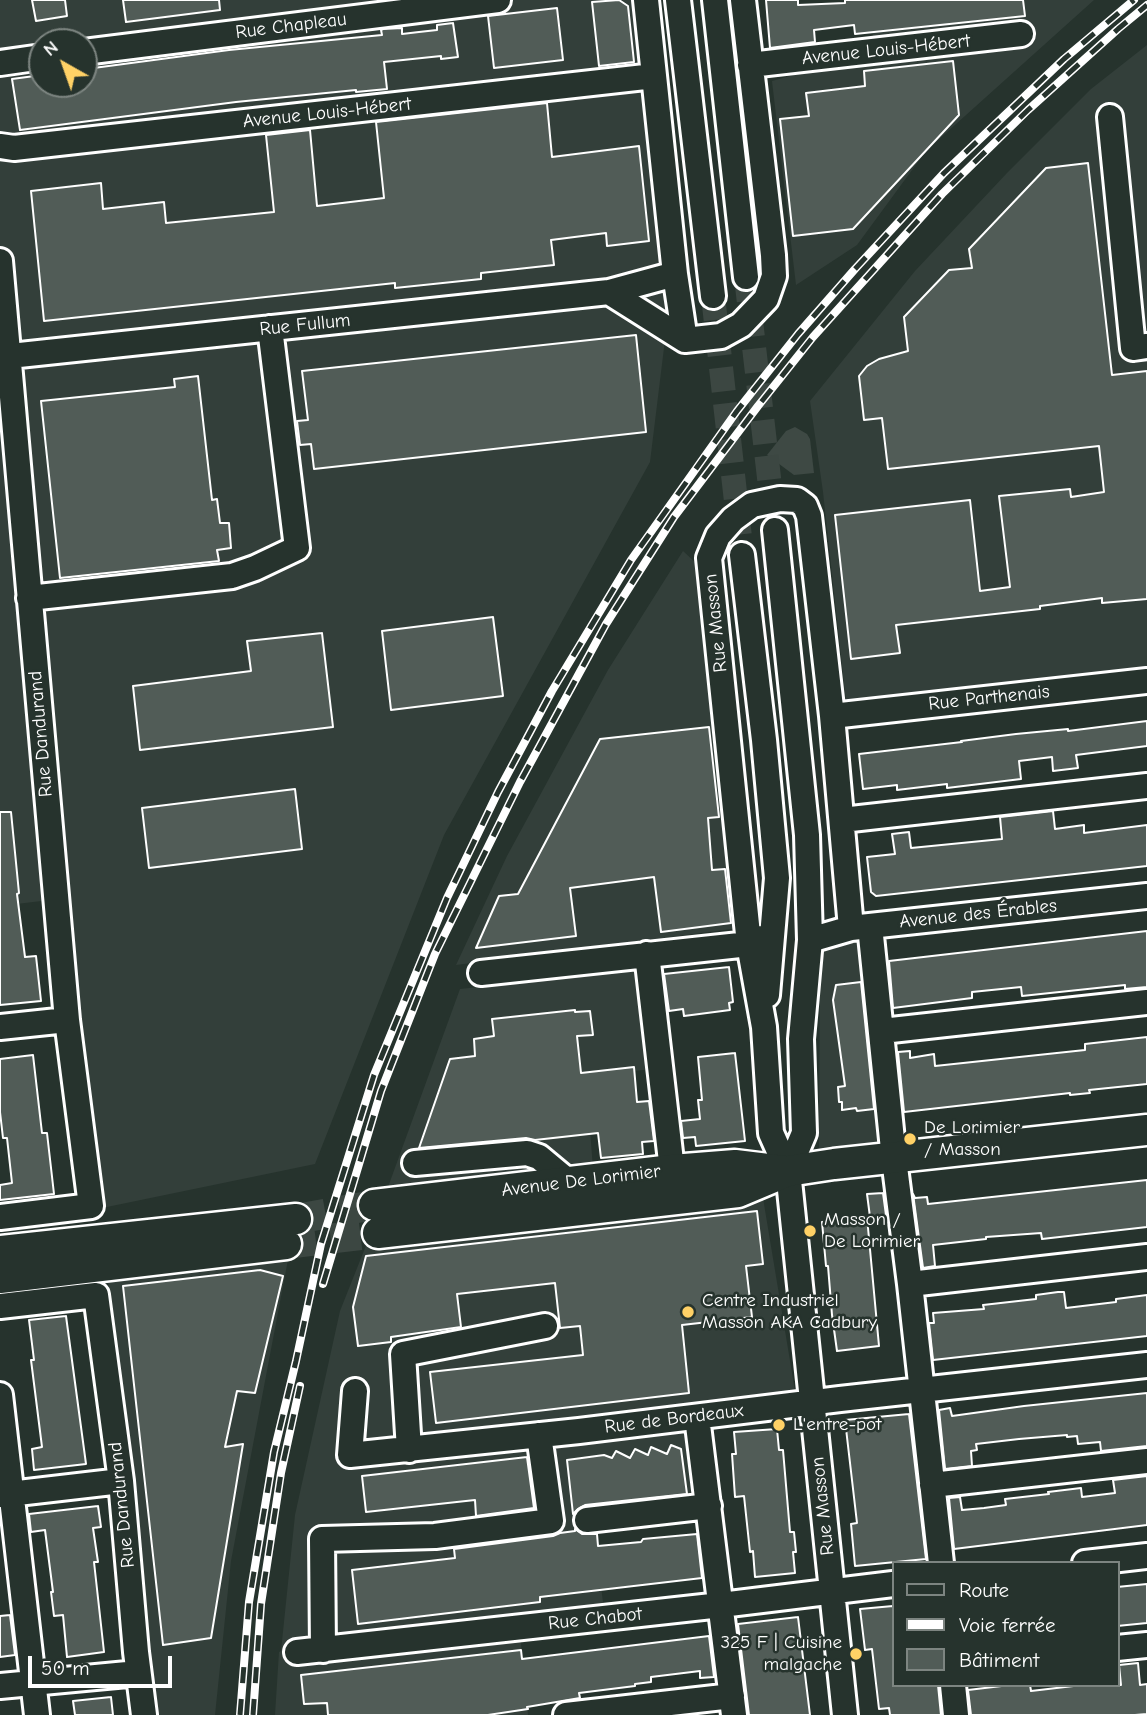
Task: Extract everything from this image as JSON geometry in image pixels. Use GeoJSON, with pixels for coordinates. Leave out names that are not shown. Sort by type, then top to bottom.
{"type":"FeatureCollection","features":[{"type":"Feature","properties":{"kind":"main road","name":"Avenue De Lorimier"},"geometry":{"type":"LineString","coordinates":[[788,1171],[735,1165],[672,1170],[569,1182],[376,1219],[738,1192],[788,1171],[834,1164],[1147,1130]]}},
{"type":"Feature","properties":{"kind":"main road"},"geometry":{"type":"LineString","coordinates":[[0,1251],[291,1231],[0,1278]]}},
{"type":"Feature","properties":{"kind":"street","name":"Rue Chapleau"},"geometry":{"type":"LineString","coordinates":[[98,50],[498,0]]}},
{"type":"Feature","properties":{"kind":"street"},"geometry":{"type":"LineString","coordinates":[[646,0],[675,274],[685,340]]}},
{"type":"Feature","properties":{"kind":"street"},"geometry":{"type":"LineString","coordinates":[[678,0],[713,296]]}},
{"type":"Feature","properties":{"kind":"street"},"geometry":{"type":"LineString","coordinates":[[715,0],[746,277]]}},
{"type":"Feature","properties":{"kind":"street"},"geometry":{"type":"LineString","coordinates":[[609,292],[685,340],[721,336],[741,325],[766,299],[774,276],[773,255],[743,0]]}},
{"type":"Feature","properties":{"kind":"street","name":"Avenue Louis-Hébert"},"geometry":{"type":"LineString","coordinates":[[750,65],[1021,34]]}},
{"type":"Feature","properties":{"kind":"street"},"geometry":{"type":"LineString","coordinates":[[0,62],[28,59]]}},
{"type":"Feature","properties":{"kind":"street","name":"Avenue Louis-Hébert"},"geometry":{"type":"LineString","coordinates":[[0,146],[14,148],[654,76]]}},
{"type":"Feature","properties":{"kind":"street"},"geometry":{"type":"LineString","coordinates":[[1110,117],[1133,348],[1147,346]]}},
{"type":"Feature","properties":{"kind":"street","name":"Rue Dandurand"},"geometry":{"type":"LineString","coordinates":[[0,261],[4,357],[29,597],[67,1020],[91,1206],[0,1217]]}},
{"type":"Feature","properties":{"kind":"street","name":"Rue Fullum"},"geometry":{"type":"LineString","coordinates":[[4,357],[609,292],[675,274]]}},
{"type":"Feature","properties":{"kind":"street"},"geometry":{"type":"LineString","coordinates":[[29,597],[232,576],[297,548],[270,328]]}},
{"type":"Feature","properties":{"kind":"street","name":"Rue Masson"},"geometry":{"type":"LineString","coordinates":[[845,1715],[788,1171],[771,1133],[764,1027],[749,944],[709,558],[718,536],[733,519],[752,505],[780,499],[797,500],[805,506],[809,516],[842,820],[882,1031],[894,1159],[941,1561]]}},
{"type":"Feature","properties":{"kind":"street","name":"Rue Masson"},"geometry":{"type":"LineString","coordinates":[[775,530],[807,835],[810,940],[801,1039],[804,1133],[788,1171]]}},
{"type":"Feature","properties":{"kind":"street","name":"Rue Masson"},"geometry":{"type":"LineString","coordinates":[[741,555],[764,740],[777,878],[764,1027]]}},
{"type":"Feature","properties":{"kind":"street","name":"Rue Parthenais"},"geometry":{"type":"LineString","coordinates":[[832,716],[1147,681]]}},
{"type":"Feature","properties":{"kind":"street"},"geometry":{"type":"LineString","coordinates":[[842,820],[1147,786]]}},
{"type":"Feature","properties":{"kind":"street","name":"Avenue des Érables"},"geometry":{"type":"LineString","coordinates":[[810,940],[861,927],[1147,896]]}},
{"type":"Feature","properties":{"kind":"street"},"geometry":{"type":"LineString","coordinates":[[481,973],[749,944],[772,932]]}},
{"type":"Feature","properties":{"kind":"street"},"geometry":{"type":"LineString","coordinates":[[647,954],[672,1170]]}},
{"type":"Feature","properties":{"kind":"street"},"geometry":{"type":"LineString","coordinates":[[882,1031],[1147,1002]]}},
{"type":"Feature","properties":{"kind":"street"},"geometry":{"type":"LineString","coordinates":[[0,1027],[67,1020]]}},
{"type":"Feature","properties":{"kind":"street"},"geometry":{"type":"LineString","coordinates":[[415,1163],[527,1153],[539,1157],[569,1182]]}},
{"type":"Feature","properties":{"kind":"street"},"geometry":{"type":"LineString","coordinates":[[910,1284],[1147,1257]]}},
{"type":"Feature","properties":{"kind":"street","name":"Rue Dandurand"},"geometry":{"type":"LineString","coordinates":[[0,1306],[96,1295],[121,1481],[144,1715]]}},
{"type":"Feature","properties":{"kind":"street"},"geometry":{"type":"LineString","coordinates":[[409,1450],[403,1354],[545,1326]]}},
{"type":"Feature","properties":{"kind":"street","name":"Rue de Bordeaux"},"geometry":{"type":"LineString","coordinates":[[355,1391],[350,1455],[1147,1365]]}},
{"type":"Feature","properties":{"kind":"street"},"geometry":{"type":"LineString","coordinates":[[0,1395],[11,1591],[33,1682],[37,1715]]}},
{"type":"Feature","properties":{"kind":"street"},"geometry":{"type":"LineString","coordinates":[[566,1715],[733,1705],[697,1416]]}},
{"type":"Feature","properties":{"kind":"street"},"geometry":{"type":"LineString","coordinates":[[323,1650],[322,1539],[435,1536],[551,1521],[539,1435]]}},
{"type":"Feature","properties":{"kind":"street"},"geometry":{"type":"LineString","coordinates":[[932,1485],[1147,1461]]}},
{"type":"Feature","properties":{"kind":"street"},"geometry":{"type":"LineString","coordinates":[[5,1494],[121,1481]]}},
{"type":"Feature","properties":{"kind":"street"},"geometry":{"type":"LineString","coordinates":[[587,1520],[709,1506]]}},
{"type":"Feature","properties":{"kind":"street"},"geometry":{"type":"LineString","coordinates":[[1103,1561],[1147,1556]]}},
{"type":"Feature","properties":{"kind":"street","name":"Rue Chabot"},"geometry":{"type":"LineString","coordinates":[[297,1652],[892,1584]]}},
{"type":"Feature","properties":{"kind":"street"},"geometry":{"type":"LineString","coordinates":[[1119,1648],[1147,1645]]}},
{"type":"Feature","properties":{"kind":"street"},"geometry":{"type":"LineString","coordinates":[[0,1686],[138,1673]]}},
{"type":"Feature","properties":{"kind":"street"},"geometry":{"type":"LineString","coordinates":[[953,1687],[956,1715]]}},
{"type":"Feature","properties":{"kind":"shaded area"},"geometry":{"type":"Polygon","coordinates":[[[0,0],[640,0],[670,299],[650,462],[444,835],[315,1164],[102,1208],[58,899],[0,906],[0,0]]]}},
{"type":"Feature","properties":{"kind":"shaded area"},"geometry":{"type":"Polygon","coordinates":[[[869,0],[1094,0],[926,151],[857,245],[796,285],[772,81],[840,62],[875,57],[869,0]]]}},
{"type":"Feature","properties":{"kind":"shaded area"},"geometry":{"type":"Polygon","coordinates":[[[1147,45],[1147,667],[846,702],[823,492],[810,401],[915,271],[1007,173],[1091,89],[1147,45]]]}},
{"type":"Feature","properties":{"kind":"shaded area"},"geometry":{"type":"Polygon","coordinates":[[[795,427],[810,439],[814,473],[794,475],[767,455],[786,431],[795,427]]]}},
{"type":"Feature","properties":{"kind":"shaded area"},"geometry":{"type":"Polygon","coordinates":[[[683,551],[697,564],[739,928],[456,965],[507,856],[608,670],[683,551]]]}},
{"type":"Feature","properties":{"kind":"shaded area"},"geometry":{"type":"Polygon","coordinates":[[[868,939],[889,1143],[819,1148],[820,967],[826,946],[868,939]]]}},
{"type":"Feature","properties":{"kind":"shaded area"},"geometry":{"type":"Polygon","coordinates":[[[652,968],[662,1068],[586,1076],[593,1169],[388,1187],[460,989],[652,968]]]}},
{"type":"Feature","properties":{"kind":"shaded area"},"geometry":{"type":"Polygon","coordinates":[[[763,1198],[797,1403],[697,1417],[709,1506],[593,1519],[604,1611],[519,1624],[528,1715],[275,1715],[279,1652],[295,1515],[340,1311],[367,1243],[763,1198]]]}},
{"type":"Feature","properties":{"kind":"shaded area"},"geometry":{"type":"Polygon","coordinates":[[[290,1249],[231,1561],[215,1715],[153,1715],[107,1271],[290,1249]]]}},
{"type":"Feature","properties":{"kind":"building"},"geometry":{"type":"Polygon","coordinates":[[[32,0],[65,0],[67,16],[36,21],[32,0]]]}},
{"type":"Feature","properties":{"kind":"building"},"geometry":{"type":"Polygon","coordinates":[[[123,0],[219,0],[220,10],[126,22],[123,0]]]}},
{"type":"Feature","properties":{"kind":"building"},"geometry":{"type":"Polygon","coordinates":[[[619,0],[628,6],[634,62],[599,66],[592,2],[619,0]]]}},
{"type":"Feature","properties":{"kind":"building"},"geometry":{"type":"Polygon","coordinates":[[[766,0],[798,0],[798,5],[845,3],[845,0],[1023,0],[1025,16],[855,34],[854,25],[814,30],[815,42],[770,48],[766,0]]]}},
{"type":"Feature","properties":{"kind":"building"},"geometry":{"type":"Polygon","coordinates":[[[557,8],[563,60],[494,68],[488,16],[557,8]]]}},
{"type":"Feature","properties":{"kind":"building"},"geometry":{"type":"Polygon","coordinates":[[[453,23],[458,57],[441,59],[441,56],[384,62],[387,89],[236,102],[20,130],[12,79],[28,77],[28,98],[98,98],[98,67],[229,50],[382,35],[383,29],[402,28],[402,34],[437,30],[437,25],[453,23]]]}},
{"type":"Feature","properties":{"kind":"building"},"geometry":{"type":"Polygon","coordinates":[[[953,61],[959,115],[853,229],[793,236],[780,119],[809,116],[806,93],[865,86],[864,71],[953,61]]]}},
{"type":"Feature","properties":{"kind":"building"},"geometry":{"type":"Polygon","coordinates":[[[547,103],[552,157],[639,146],[649,241],[607,246],[606,233],[551,240],[554,265],[481,273],[481,279],[395,288],[395,283],[44,321],[31,191],[101,183],[103,209],[164,202],[166,223],[274,212],[266,135],[310,130],[317,206],[384,198],[376,122],[547,103]]]}},
{"type":"Feature","properties":{"kind":"building"},"geometry":{"type":"Polygon","coordinates":[[[1088,163],[1112,375],[1147,371],[1147,599],[1102,603],[1102,598],[1040,606],[1040,609],[896,625],[900,653],[851,659],[835,515],[970,500],[980,591],[1010,587],[999,496],[1070,489],[1071,497],[1104,492],[1099,446],[888,469],[882,418],[864,420],[859,376],[867,366],[879,359],[908,351],[904,317],[949,270],[972,268],[969,249],[1046,168],[1088,163]]]}},
{"type":"Feature","properties":{"kind":"building"},"geometry":{"type":"Polygon","coordinates":[[[636,335],[646,432],[314,469],[311,444],[300,445],[297,421],[308,420],[302,371],[636,335]]]}},
{"type":"Feature","properties":{"kind":"building"},"geometry":{"type":"Polygon","coordinates":[[[198,376],[212,500],[217,499],[220,523],[229,523],[231,548],[217,550],[219,561],[60,578],[41,401],[175,387],[174,379],[198,376]]]}},
{"type":"Feature","properties":{"kind":"building"},"geometry":{"type":"Polygon","coordinates":[[[493,617],[503,696],[391,710],[382,631],[493,617]]]}},
{"type":"Feature","properties":{"kind":"building"},"geometry":{"type":"Polygon","coordinates":[[[322,633],[333,727],[140,750],[133,686],[251,671],[247,641],[322,633]]]}},
{"type":"Feature","properties":{"kind":"building"},"geometry":{"type":"Polygon","coordinates":[[[1147,721],[1147,746],[1076,755],[1078,768],[1053,771],[1052,757],[1019,761],[1021,779],[947,788],[947,784],[897,790],[897,785],[863,789],[859,754],[1147,721]]]}},
{"type":"Feature","properties":{"kind":"building"},"geometry":{"type":"Polygon","coordinates":[[[709,727],[719,817],[708,818],[712,870],[725,869],[731,923],[661,932],[654,877],[570,888],[576,936],[476,948],[499,896],[518,894],[600,739],[709,727]]]}},
{"type":"Feature","properties":{"kind":"building"},"geometry":{"type":"Polygon","coordinates":[[[295,789],[302,849],[149,868],[142,808],[295,789]]]}},
{"type":"Feature","properties":{"kind":"building"},"geometry":{"type":"Polygon","coordinates":[[[1053,811],[1055,829],[1084,825],[1084,833],[1147,825],[1147,866],[876,896],[871,892],[867,857],[895,854],[892,834],[909,832],[911,848],[1002,839],[1000,817],[1053,811]]]}},
{"type":"Feature","properties":{"kind":"building"},"geometry":{"type":"Polygon","coordinates":[[[0,812],[11,812],[25,957],[36,956],[41,1001],[0,1005],[0,812]]]}},
{"type":"Feature","properties":{"kind":"building"},"geometry":{"type":"Polygon","coordinates":[[[1147,931],[1147,987],[1125,989],[1125,985],[1022,996],[1021,987],[972,992],[972,998],[893,1008],[889,961],[1147,931]]]}},
{"type":"Feature","properties":{"kind":"building"},"geometry":{"type":"Polygon","coordinates":[[[729,967],[733,1002],[729,1003],[730,1010],[684,1016],[683,1009],[669,1011],[664,974],[729,967]]]}},
{"type":"Feature","properties":{"kind":"building"},"geometry":{"type":"Polygon","coordinates":[[[861,982],[874,1109],[842,1110],[838,1087],[845,1086],[833,1000],[836,985],[861,982]]]}},
{"type":"Feature","properties":{"kind":"building"},"geometry":{"type":"Polygon","coordinates":[[[575,1010],[590,1011],[593,1035],[577,1036],[581,1073],[634,1067],[637,1102],[649,1101],[654,1141],[642,1142],[643,1154],[601,1158],[598,1133],[419,1148],[450,1059],[475,1056],[474,1039],[494,1036],[492,1019],[575,1010]]]}},
{"type":"Feature","properties":{"kind":"building"},"geometry":{"type":"Polygon","coordinates":[[[1147,1037],[1147,1084],[1089,1090],[1090,1093],[904,1112],[898,1052],[910,1051],[910,1058],[934,1054],[935,1066],[1085,1050],[1085,1044],[1147,1037]]]}},
{"type":"Feature","properties":{"kind":"building"},"geometry":{"type":"Polygon","coordinates":[[[735,1053],[745,1141],[696,1146],[695,1137],[683,1138],[681,1121],[700,1119],[698,1100],[702,1100],[698,1057],[735,1053]]]}},
{"type":"Feature","properties":{"kind":"building"},"geometry":{"type":"Polygon","coordinates":[[[33,1055],[42,1133],[47,1133],[54,1194],[0,1200],[0,1185],[12,1183],[7,1138],[3,1138],[0,1112],[0,1059],[33,1055]]]}},
{"type":"Feature","properties":{"kind":"building"},"geometry":{"type":"Polygon","coordinates":[[[1147,1180],[1147,1227],[1042,1239],[1041,1233],[986,1237],[933,1245],[935,1266],[923,1268],[913,1194],[915,1198],[927,1197],[928,1204],[1147,1180]]]}},
{"type":"Feature","properties":{"kind":"building"},"geometry":{"type":"Polygon","coordinates":[[[883,1193],[886,1215],[870,1217],[867,1194],[883,1193]]]}},
{"type":"Feature","properties":{"kind":"building","name":"Centre Industriel Masson AKA Cadbury"},"geometry":{"type":"Polygon","coordinates":[[[757,1211],[763,1264],[746,1266],[752,1317],[682,1325],[689,1393],[436,1423],[430,1372],[583,1355],[580,1326],[560,1328],[555,1283],[457,1294],[461,1327],[391,1337],[391,1342],[358,1346],[353,1307],[366,1256],[757,1211]]]}},
{"type":"Feature","properties":{"kind":"building"},"geometry":{"type":"Polygon","coordinates":[[[867,1217],[879,1346],[837,1351],[822,1222],[867,1217]]]}},
{"type":"Feature","properties":{"kind":"building"},"geometry":{"type":"Polygon","coordinates":[[[260,1270],[283,1276],[255,1393],[237,1391],[225,1447],[243,1444],[211,1638],[163,1645],[123,1286],[260,1270]]]}},
{"type":"Feature","properties":{"kind":"building"},"geometry":{"type":"Polygon","coordinates":[[[1064,1292],[1066,1308],[1147,1295],[1147,1336],[933,1360],[929,1323],[934,1323],[933,1313],[984,1309],[983,1305],[1036,1299],[1036,1295],[1064,1292]]]}},
{"type":"Feature","properties":{"kind":"building"},"geometry":{"type":"Polygon","coordinates":[[[66,1316],[86,1464],[34,1470],[32,1449],[42,1447],[29,1320],[66,1316]]]}},
{"type":"Feature","properties":{"kind":"building"},"geometry":{"type":"Polygon","coordinates":[[[1147,1393],[1147,1446],[1101,1451],[1100,1442],[1078,1444],[1077,1436],[1019,1439],[976,1444],[977,1450],[971,1451],[972,1466],[945,1469],[939,1410],[950,1408],[952,1416],[1147,1393]]]}},
{"type":"Feature","properties":{"kind":"building"},"geometry":{"type":"Polygon","coordinates":[[[909,1414],[926,1559],[855,1566],[851,1524],[857,1523],[845,1420],[909,1414]]]}},
{"type":"Feature","properties":{"kind":"building"},"geometry":{"type":"Polygon","coordinates":[[[777,1429],[779,1450],[783,1450],[790,1532],[794,1532],[795,1573],[755,1577],[744,1496],[735,1497],[732,1454],[736,1454],[734,1432],[777,1429]]]}},
{"type":"Feature","properties":{"kind":"building"},"geometry":{"type":"Polygon","coordinates":[[[671,1445],[681,1449],[687,1494],[585,1505],[573,1514],[567,1460],[604,1455],[612,1458],[616,1451],[630,1458],[635,1449],[648,1455],[651,1447],[667,1454],[671,1445]]]}},
{"type":"Feature","properties":{"kind":"building"},"geometry":{"type":"Polygon","coordinates":[[[527,1457],[534,1508],[476,1516],[475,1500],[366,1512],[362,1476],[527,1457]]]}},
{"type":"Feature","properties":{"kind":"building"},"geometry":{"type":"Polygon","coordinates":[[[1147,1476],[1147,1525],[954,1549],[949,1498],[960,1497],[962,1510],[984,1508],[1006,1505],[1005,1499],[1081,1488],[1082,1497],[1115,1493],[1113,1480],[1147,1476]]]}},
{"type":"Feature","properties":{"kind":"building"},"geometry":{"type":"Polygon","coordinates":[[[98,1506],[101,1527],[93,1528],[98,1562],[94,1562],[104,1652],[67,1657],[63,1615],[54,1616],[45,1530],[31,1532],[29,1514],[98,1506]]]}},
{"type":"Feature","properties":{"kind":"building"},"geometry":{"type":"Polygon","coordinates":[[[575,1529],[582,1534],[597,1534],[598,1546],[697,1534],[702,1578],[540,1597],[540,1602],[358,1624],[352,1570],[455,1558],[454,1549],[553,1536],[575,1529]]]}},
{"type":"Feature","properties":{"kind":"building"},"geometry":{"type":"Polygon","coordinates":[[[1147,1584],[1147,1623],[1119,1626],[1119,1587],[1147,1584]]]}},
{"type":"Feature","properties":{"kind":"building"},"geometry":{"type":"Polygon","coordinates":[[[892,1606],[892,1687],[938,1687],[941,1715],[890,1715],[889,1708],[879,1709],[872,1649],[865,1650],[860,1609],[892,1606]]]}},
{"type":"Feature","properties":{"kind":"building"},"geometry":{"type":"Polygon","coordinates":[[[10,1615],[15,1655],[0,1657],[0,1616],[10,1615]]]}},
{"type":"Feature","properties":{"kind":"building"},"geometry":{"type":"Polygon","coordinates":[[[798,1617],[810,1715],[749,1715],[738,1624],[798,1617]]]}},
{"type":"Feature","properties":{"kind":"building"},"geometry":{"type":"Polygon","coordinates":[[[709,1636],[714,1677],[700,1678],[700,1671],[651,1677],[651,1682],[579,1693],[580,1698],[527,1707],[528,1709],[488,1715],[328,1715],[327,1703],[304,1704],[301,1675],[521,1650],[522,1659],[709,1636]]]}},
{"type":"Feature","properties":{"kind":"building"},"geometry":{"type":"Polygon","coordinates":[[[1138,1663],[1140,1685],[1147,1684],[1147,1714],[971,1715],[968,1690],[993,1687],[1030,1687],[1031,1691],[1065,1687],[1119,1687],[1119,1665],[1138,1663]]]}},
{"type":"Feature","properties":{"kind":"building"},"geometry":{"type":"Polygon","coordinates":[[[111,1697],[113,1715],[75,1715],[73,1701],[111,1697]]]}},
{"type":"Feature","properties":{"kind":"tunnel"},"geometry":{"type":"LineString","coordinates":[[746,277],[775,530]]}},
{"type":"Feature","properties":{"kind":"tunnel"},"geometry":{"type":"LineString","coordinates":[[713,296],[742,555]]}},
{"type":"Feature","properties":{"kind":"tunnel"},"geometry":{"type":"LineString","coordinates":[[296,1219],[374,1205]]}},
{"type":"Feature","properties":{"kind":"tunnel"},"geometry":{"type":"LineString","coordinates":[[286,1244],[378,1233]]}},
{"type":"Feature","properties":{"kind":"railway"},"geometry":{"type":"LineString","coordinates":[[240,1715],[249,1602],[274,1452],[321,1244],[374,1075],[447,898],[498,792],[552,691],[631,560],[737,411],[798,334],[944,173],[1064,59],[1134,0]]}},
{"type":"Feature","properties":{"kind":"railway"},"geometry":{"type":"LineString","coordinates":[[323,1284],[381,1091],[435,954],[520,782],[606,624],[674,517],[813,337],[942,194],[1028,110],[1147,5]]}},
{"type":"Feature","properties":{"kind":"railway"},"geometry":{"type":"LineString","coordinates":[[253,1715],[261,1604],[281,1473],[300,1386]]}},
{"type":"Feature","properties":{"kind":"place","name":"De Lorimier / Masson"},"geometry":{"type":"Point","coordinates":[910,1139]}},
{"type":"Feature","properties":{"kind":"place","name":"Masson / De Lorimier"},"geometry":{"type":"Point","coordinates":[810,1231]}},
{"type":"Feature","properties":{"kind":"place","name":"Centre Industriel Masson AKA Cadbury"},"geometry":{"type":"Point","coordinates":[688,1312]}},
{"type":"Feature","properties":{"kind":"place","name":"L'entre-pot"},"geometry":{"type":"Point","coordinates":[779,1425]}},
{"type":"Feature","properties":{"kind":"place","name":"325 F | Cuisine malgache"},"geometry":{"type":"Point","coordinates":[856,1654]}}]}
